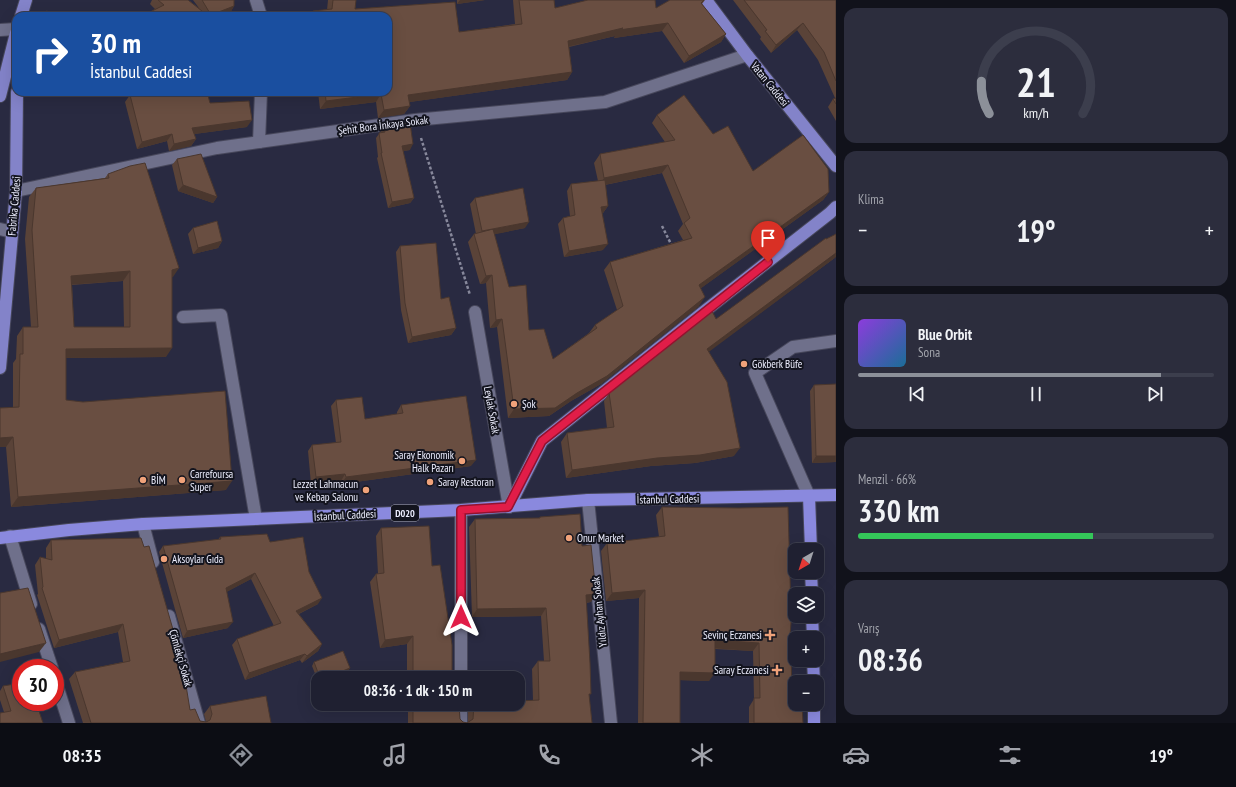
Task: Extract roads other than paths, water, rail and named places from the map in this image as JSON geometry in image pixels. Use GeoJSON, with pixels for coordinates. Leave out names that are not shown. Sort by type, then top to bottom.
{"type":"FeatureCollection","features":[{"type":"Feature","properties":{"kind":"highway","name":"D020"},"geometry":{"type":"LineString","coordinates":[[810,496],[836,495]]}},
{"type":"Feature","properties":{"kind":"highway","name":"İstanbul Caddesi"},"geometry":{"type":"LineString","coordinates":[[5,537],[143,524],[461,510],[588,500],[810,496]]}},
{"type":"Feature","properties":{"kind":"highway"},"geometry":{"type":"LineString","coordinates":[[810,496],[811,543]]}},
{"type":"Feature","properties":{"kind":"highway"},"geometry":{"type":"LineString","coordinates":[[814,711],[814,723]]}},
{"type":"Feature","properties":{"kind":"main road"},"geometry":{"type":"LineString","coordinates":[[22,12],[26,0]]}},
{"type":"Feature","properties":{"kind":"main road","name":"Vatan Caddesi"},"geometry":{"type":"LineString","coordinates":[[706,0],[747,55],[836,166]]}},
{"type":"Feature","properties":{"kind":"main road"},"geometry":{"type":"LineString","coordinates":[[0,96],[12,49]]}},
{"type":"Feature","properties":{"kind":"main road","name":"Fabrika Caddesi"},"geometry":{"type":"LineString","coordinates":[[0,368],[6,230],[16,191],[17,96]]}},
{"type":"Feature","properties":{"kind":"main road"},"geometry":{"type":"LineString","coordinates":[[508,507],[542,441],[836,207]]}},
{"type":"Feature","properties":{"kind":"street"},"geometry":{"type":"LineString","coordinates":[[256,0],[260,12]]}},
{"type":"Feature","properties":{"kind":"street"},"geometry":{"type":"LineString","coordinates":[[0,30],[12,29]]}},
{"type":"Feature","properties":{"kind":"street","name":"Şehit Bora İnkaya Sokak"},"geometry":{"type":"LineString","coordinates":[[16,191],[217,148],[415,120],[605,102],[747,55]]}},
{"type":"Feature","properties":{"kind":"street"},"geometry":{"type":"LineString","coordinates":[[259,142],[261,96]]}},
{"type":"Feature","properties":{"kind":"street","name":"Leylak Sokak"},"geometry":{"type":"LineString","coordinates":[[475,312],[508,507]]}},
{"type":"Feature","properties":{"kind":"street"},"geometry":{"type":"LineString","coordinates":[[183,316],[222,315],[256,519]]}},
{"type":"Feature","properties":{"kind":"street"},"geometry":{"type":"LineString","coordinates":[[810,496],[755,373],[793,348],[836,342]]}},
{"type":"Feature","properties":{"kind":"street","name":"Yıldız Ayhan Sokak"},"geometry":{"type":"LineString","coordinates":[[588,500],[611,723]]}},
{"type":"Feature","properties":{"kind":"street"},"geometry":{"type":"LineString","coordinates":[[461,510],[461,671]]}},
{"type":"Feature","properties":{"kind":"street"},"geometry":{"type":"LineString","coordinates":[[143,524],[156,570]]}},
{"type":"Feature","properties":{"kind":"street"},"geometry":{"type":"LineString","coordinates":[[5,537],[49,659]]}},
{"type":"Feature","properties":{"kind":"street","name":"Çömlekçi Sokak"},"geometry":{"type":"LineString","coordinates":[[167,608],[199,723]]}},
{"type":"Feature","properties":{"kind":"street"},"geometry":{"type":"LineString","coordinates":[[64,707],[69,723]]}},
{"type":"Feature","properties":{"kind":"street"},"geometry":{"type":"LineString","coordinates":[[461,711],[461,723]]}},
{"type":"Feature","properties":{"kind":"place","name":"Gökberk Büfe"},"geometry":{"type":"Point","coordinates":[744,364]}},
{"type":"Feature","properties":{"kind":"place","name":"Şok"},"geometry":{"type":"Point","coordinates":[514,404]}},
{"type":"Feature","properties":{"kind":"place","name":"Saray Ekonomik Halk Pazarı"},"geometry":{"type":"Point","coordinates":[462,461]}},
{"type":"Feature","properties":{"kind":"place","name":"BİM"},"geometry":{"type":"Point","coordinates":[143,480]}},
{"type":"Feature","properties":{"kind":"place","name":"Carrefoursa Super"},"geometry":{"type":"Point","coordinates":[182,480]}},
{"type":"Feature","properties":{"kind":"place","name":"Saray Restoran"},"geometry":{"type":"Point","coordinates":[430,482]}},
{"type":"Feature","properties":{"kind":"place","name":"Lezzet Lahmacun ve Kebap Salonu"},"geometry":{"type":"Point","coordinates":[366,490]}},
{"type":"Feature","properties":{"kind":"place","name":"Onur Market"},"geometry":{"type":"Point","coordinates":[569,538]}},
{"type":"Feature","properties":{"kind":"place","name":"Aksoylar Gıda"},"geometry":{"type":"Point","coordinates":[164,559]}},
{"type":"Feature","properties":{"kind":"place","name":"Sevinç Eczanesi"},"geometry":{"type":"Point","coordinates":[770,635]}},
{"type":"Feature","properties":{"kind":"place","name":"Saray Eczanesi"},"geometry":{"type":"Point","coordinates":[777,670]}}]}
